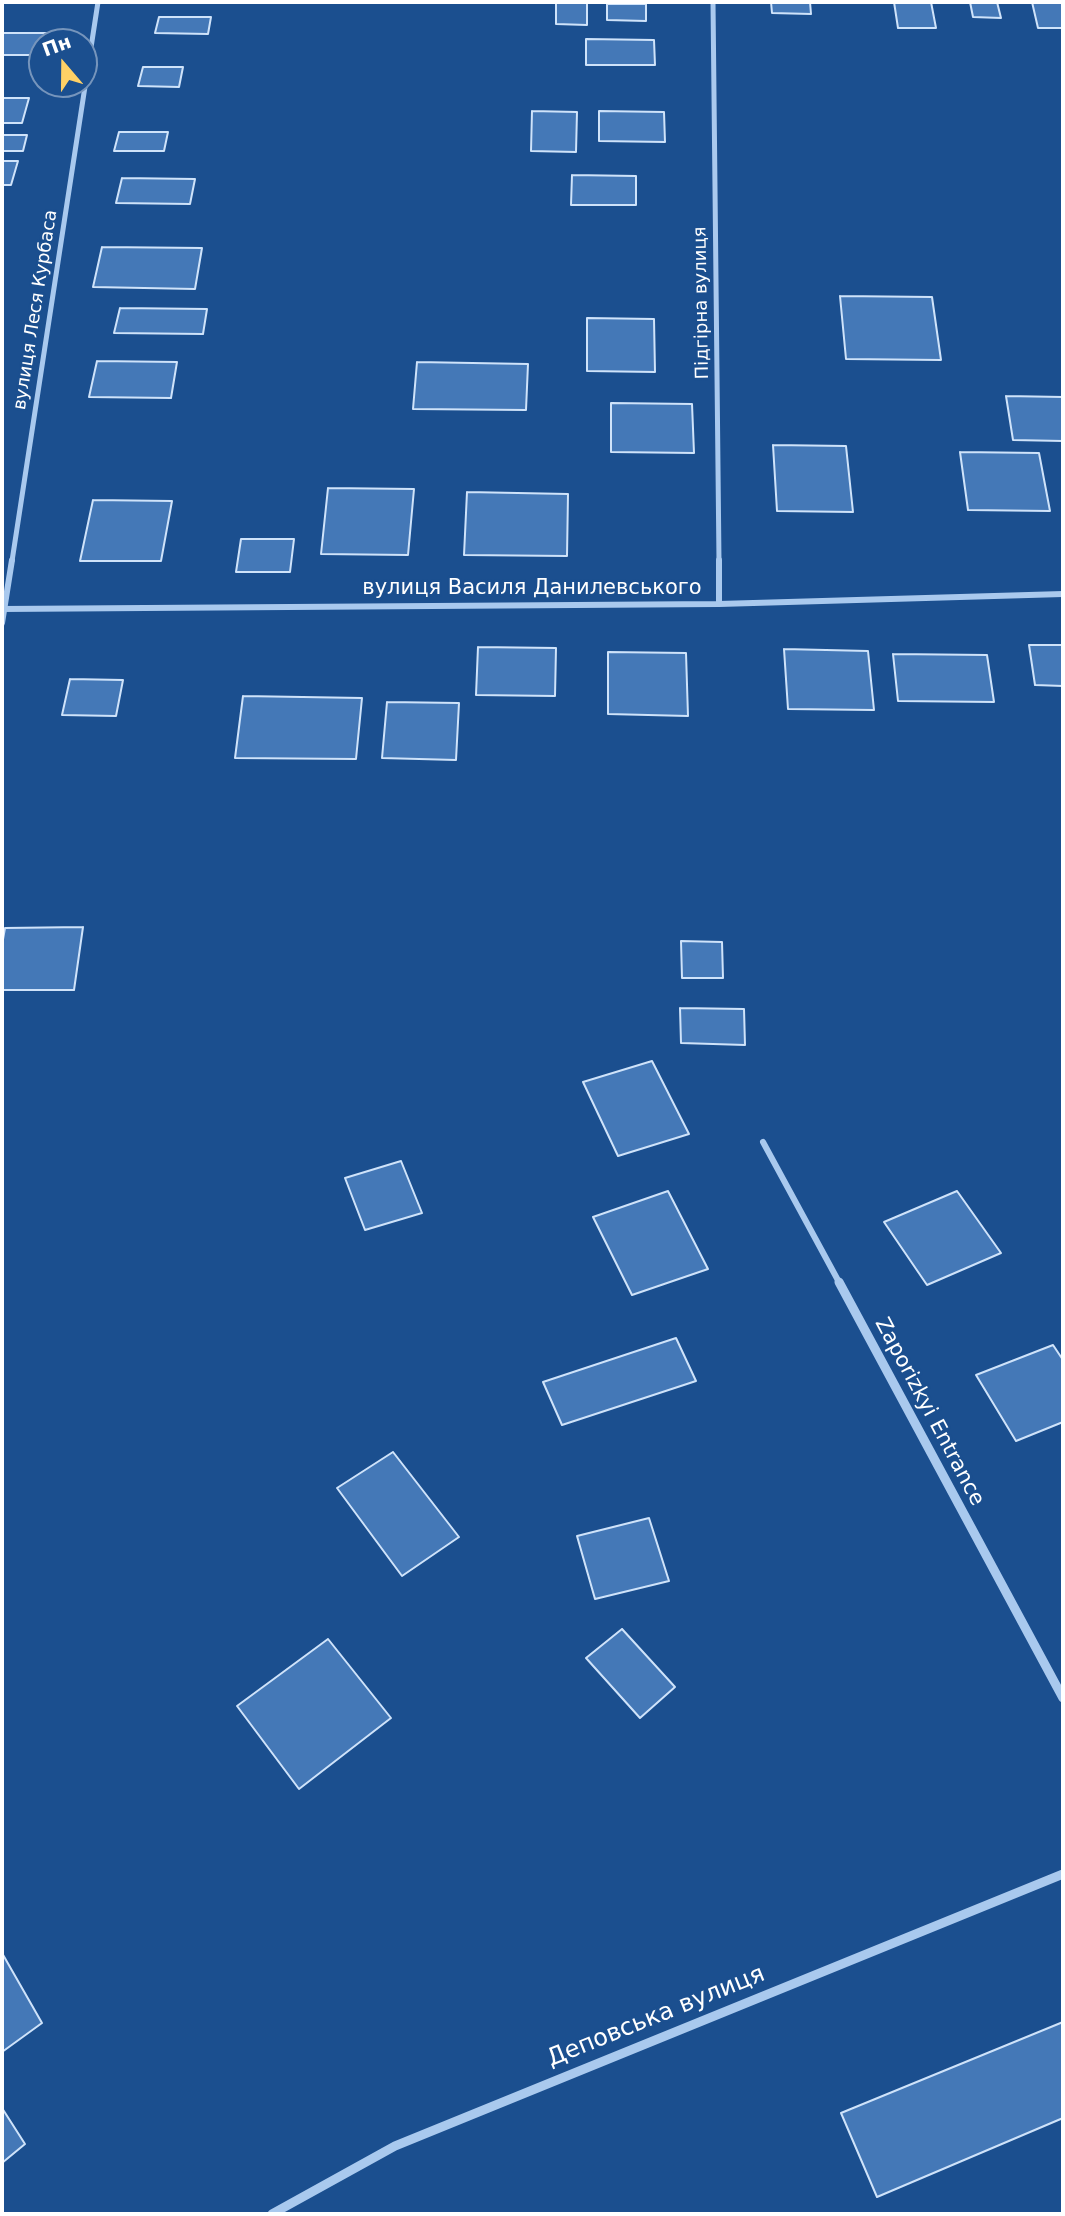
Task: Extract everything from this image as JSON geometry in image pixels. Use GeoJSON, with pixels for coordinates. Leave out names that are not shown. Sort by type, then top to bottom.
{"type":"FeatureCollection","features":[{"type":"Feature","properties":{"kind":"street","name":"вулиця Леся Курбаса"},"geometry":{"type":"LineString","coordinates":[[2,623],[98,2]]}},
{"type":"Feature","properties":{"kind":"street","name":"Підгірна вулиця"},"geometry":{"type":"LineString","coordinates":[[713,2],[719,604]]}},
{"type":"Feature","properties":{"kind":"street","name":"вулиця Василя Данилевського"},"geometry":{"type":"LineString","coordinates":[[3,608],[719,604],[1063,594]]}},
{"type":"Feature","properties":{"kind":"street","name":"Zaporizkyi Entrance"},"geometry":{"type":"LineString","coordinates":[[763,1142],[1063,1698]]}},
{"type":"Feature","properties":{"kind":"street","name":"Деповська вулиця"},"geometry":{"type":"LineString","coordinates":[[272,2214],[395,2146],[1063,1874]]}},
{"type":"Feature","properties":{"kind":"building"},"geometry":{"type":"Polygon","coordinates":[[[556,2],[587,2],[587,25],[556,24],[556,2]]]}},
{"type":"Feature","properties":{"kind":"building"},"geometry":{"type":"Polygon","coordinates":[[[771,2],[810,2],[811,14],[772,13],[771,2]]]}},
{"type":"Feature","properties":{"kind":"building"},"geometry":{"type":"Polygon","coordinates":[[[894,2],[931,2],[936,28],[898,28],[894,2]]]}},
{"type":"Feature","properties":{"kind":"building"},"geometry":{"type":"Polygon","coordinates":[[[970,2],[997,2],[1001,18],[973,17],[970,2]]]}},
{"type":"Feature","properties":{"kind":"building"},"geometry":{"type":"Polygon","coordinates":[[[1032,2],[1063,2],[1063,28],[1038,28],[1032,2]]]}},
{"type":"Feature","properties":{"kind":"building"},"geometry":{"type":"Polygon","coordinates":[[[607,4],[646,4],[646,21],[607,20],[607,4]]]}},
{"type":"Feature","properties":{"kind":"building"},"geometry":{"type":"Polygon","coordinates":[[[159,17],[211,17],[208,34],[155,33],[159,17]]]}},
{"type":"Feature","properties":{"kind":"building"},"geometry":{"type":"Polygon","coordinates":[[[2,33],[28,33],[28,55],[2,55],[2,33]]]}},
{"type":"Feature","properties":{"kind":"building"},"geometry":{"type":"Polygon","coordinates":[[[586,39],[654,40],[655,65],[586,65],[586,39]]]}},
{"type":"Feature","properties":{"kind":"building"},"geometry":{"type":"Polygon","coordinates":[[[143,67],[183,67],[179,87],[138,86],[143,67]]]}},
{"type":"Feature","properties":{"kind":"building"},"geometry":{"type":"Polygon","coordinates":[[[2,98],[29,98],[22,123],[2,123],[2,98]]]}},
{"type":"Feature","properties":{"kind":"building"},"geometry":{"type":"Polygon","coordinates":[[[532,111],[577,112],[576,152],[531,151],[532,111]]]}},
{"type":"Feature","properties":{"kind":"building"},"geometry":{"type":"Polygon","coordinates":[[[599,111],[664,112],[665,142],[599,141],[599,111]]]}},
{"type":"Feature","properties":{"kind":"building"},"geometry":{"type":"Polygon","coordinates":[[[119,132],[168,132],[164,151],[114,151],[119,132]]]}},
{"type":"Feature","properties":{"kind":"building"},"geometry":{"type":"Polygon","coordinates":[[[2,135],[27,135],[23,151],[2,151],[2,135]]]}},
{"type":"Feature","properties":{"kind":"building"},"geometry":{"type":"Polygon","coordinates":[[[2,161],[18,161],[11,185],[2,185],[2,161]]]}},
{"type":"Feature","properties":{"kind":"building"},"geometry":{"type":"Polygon","coordinates":[[[572,175],[636,176],[636,205],[571,205],[572,175]]]}},
{"type":"Feature","properties":{"kind":"building"},"geometry":{"type":"Polygon","coordinates":[[[122,178],[195,179],[190,204],[116,203],[122,178]]]}},
{"type":"Feature","properties":{"kind":"building"},"geometry":{"type":"Polygon","coordinates":[[[102,247],[202,248],[195,289],[93,287],[102,247]]]}},
{"type":"Feature","properties":{"kind":"building"},"geometry":{"type":"Polygon","coordinates":[[[840,296],[932,297],[941,360],[846,359],[840,296]]]}},
{"type":"Feature","properties":{"kind":"building"},"geometry":{"type":"Polygon","coordinates":[[[120,308],[207,309],[203,334],[114,333],[120,308]]]}},
{"type":"Feature","properties":{"kind":"building"},"geometry":{"type":"Polygon","coordinates":[[[587,318],[654,319],[655,372],[587,371],[587,318]]]}},
{"type":"Feature","properties":{"kind":"building"},"geometry":{"type":"Polygon","coordinates":[[[97,361],[177,362],[171,398],[89,397],[97,361]]]}},
{"type":"Feature","properties":{"kind":"building"},"geometry":{"type":"Polygon","coordinates":[[[417,362],[528,364],[526,410],[413,409],[417,362]]]}},
{"type":"Feature","properties":{"kind":"building"},"geometry":{"type":"Polygon","coordinates":[[[1006,396],[1063,397],[1063,441],[1013,440],[1006,396]]]}},
{"type":"Feature","properties":{"kind":"building"},"geometry":{"type":"Polygon","coordinates":[[[611,403],[692,404],[694,453],[611,452],[611,403]]]}},
{"type":"Feature","properties":{"kind":"building"},"geometry":{"type":"Polygon","coordinates":[[[773,445],[846,446],[853,512],[777,511],[773,445]]]}},
{"type":"Feature","properties":{"kind":"building"},"geometry":{"type":"Polygon","coordinates":[[[960,452],[1039,453],[1050,511],[968,510],[960,452]]]}},
{"type":"Feature","properties":{"kind":"building"},"geometry":{"type":"Polygon","coordinates":[[[328,488],[414,489],[408,555],[321,554],[328,488]]]}},
{"type":"Feature","properties":{"kind":"building"},"geometry":{"type":"Polygon","coordinates":[[[467,492],[568,494],[567,556],[464,555],[467,492]]]}},
{"type":"Feature","properties":{"kind":"building"},"geometry":{"type":"Polygon","coordinates":[[[93,500],[172,501],[161,561],[80,561],[93,500]]]}},
{"type":"Feature","properties":{"kind":"building"},"geometry":{"type":"Polygon","coordinates":[[[241,539],[294,539],[290,572],[236,572],[241,539]]]}},
{"type":"Feature","properties":{"kind":"building"},"geometry":{"type":"Polygon","coordinates":[[[1029,645],[1063,645],[1063,686],[1035,685],[1029,645]]]}},
{"type":"Feature","properties":{"kind":"building"},"geometry":{"type":"Polygon","coordinates":[[[478,647],[556,648],[555,696],[476,695],[478,647]]]}},
{"type":"Feature","properties":{"kind":"building"},"geometry":{"type":"Polygon","coordinates":[[[784,649],[868,651],[874,710],[788,709],[784,649]]]}},
{"type":"Feature","properties":{"kind":"building"},"geometry":{"type":"Polygon","coordinates":[[[608,652],[686,653],[688,716],[608,714],[608,652]]]}},
{"type":"Feature","properties":{"kind":"building"},"geometry":{"type":"Polygon","coordinates":[[[893,654],[987,655],[994,702],[898,701],[893,654]]]}},
{"type":"Feature","properties":{"kind":"building"},"geometry":{"type":"Polygon","coordinates":[[[70,679],[123,680],[116,716],[62,715],[70,679]]]}},
{"type":"Feature","properties":{"kind":"building"},"geometry":{"type":"Polygon","coordinates":[[[243,696],[362,698],[356,759],[235,758],[243,696]]]}},
{"type":"Feature","properties":{"kind":"building"},"geometry":{"type":"Polygon","coordinates":[[[387,702],[459,703],[456,760],[382,758],[387,702]]]}},
{"type":"Feature","properties":{"kind":"building"},"geometry":{"type":"Polygon","coordinates":[[[83,927],[74,990],[2,990],[2,945],[5,928],[83,927]]]}},
{"type":"Feature","properties":{"kind":"building"},"geometry":{"type":"Polygon","coordinates":[[[681,941],[722,942],[723,978],[682,978],[681,941]]]}},
{"type":"Feature","properties":{"kind":"building"},"geometry":{"type":"Polygon","coordinates":[[[680,1008],[744,1009],[745,1045],[681,1043],[680,1008]]]}},
{"type":"Feature","properties":{"kind":"building"},"geometry":{"type":"Polygon","coordinates":[[[652,1061],[689,1134],[618,1156],[583,1082],[652,1061]]]}},
{"type":"Feature","properties":{"kind":"building"},"geometry":{"type":"Polygon","coordinates":[[[401,1161],[422,1213],[365,1230],[345,1178],[401,1161]]]}},
{"type":"Feature","properties":{"kind":"building"},"geometry":{"type":"Polygon","coordinates":[[[668,1191],[708,1269],[632,1295],[593,1217],[668,1191]]]}},
{"type":"Feature","properties":{"kind":"building"},"geometry":{"type":"Polygon","coordinates":[[[957,1191],[1001,1253],[927,1285],[884,1222],[957,1191]]]}},
{"type":"Feature","properties":{"kind":"building"},"geometry":{"type":"Polygon","coordinates":[[[676,1338],[696,1381],[562,1425],[543,1382],[676,1338]]]}},
{"type":"Feature","properties":{"kind":"building"},"geometry":{"type":"Polygon","coordinates":[[[1053,1345],[1063,1360],[1063,1422],[1016,1441],[976,1375],[1053,1345]]]}},
{"type":"Feature","properties":{"kind":"building"},"geometry":{"type":"Polygon","coordinates":[[[393,1452],[459,1537],[402,1576],[337,1488],[393,1452]]]}},
{"type":"Feature","properties":{"kind":"building"},"geometry":{"type":"Polygon","coordinates":[[[649,1518],[669,1581],[595,1599],[577,1536],[649,1518]]]}},
{"type":"Feature","properties":{"kind":"building"},"geometry":{"type":"Polygon","coordinates":[[[622,1629],[675,1687],[640,1718],[586,1658],[622,1629]]]}},
{"type":"Feature","properties":{"kind":"building"},"geometry":{"type":"Polygon","coordinates":[[[328,1639],[391,1718],[299,1789],[237,1706],[328,1639]]]}},
{"type":"Feature","properties":{"kind":"building"},"geometry":{"type":"Polygon","coordinates":[[[2,1953],[42,2023],[2,2052],[2,1953]]]}},
{"type":"Feature","properties":{"kind":"building"},"geometry":{"type":"Polygon","coordinates":[[[1063,2022],[1063,2118],[877,2197],[841,2113],[1063,2022]]]}},
{"type":"Feature","properties":{"kind":"building"},"geometry":{"type":"Polygon","coordinates":[[[2,2108],[25,2144],[2,2163],[2,2108]]]}}]}
